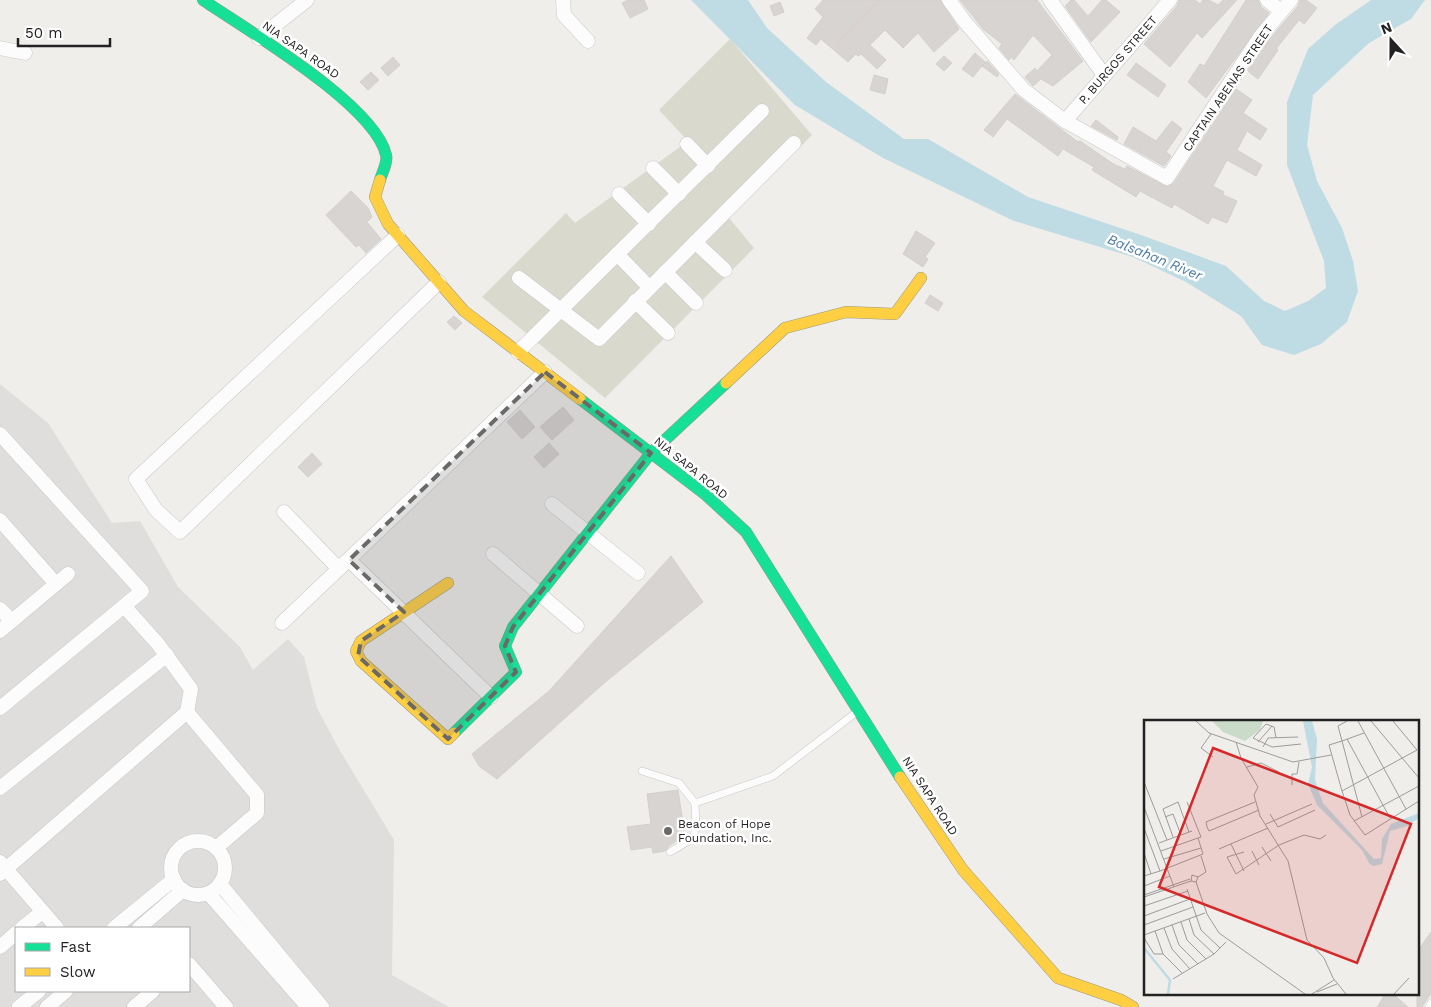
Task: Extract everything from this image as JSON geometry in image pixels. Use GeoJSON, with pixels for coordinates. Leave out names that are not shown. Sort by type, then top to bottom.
{"type":"FeatureCollection","features":[{"type":"Feature","properties":{"kind":"street","name":"NIA SAPA ROAD"},"geometry":{"type":"LineString","coordinates":[[203,0],[332,88],[380,137],[387,156],[374,197],[388,224],[464,311],[706,494],[746,532],[917,804],[963,870],[1058,978],[1090,991],[1121,1000],[1133,1007]]}},
{"type":"Feature","properties":{"kind":"street"},"geometry":{"type":"LineString","coordinates":[[259,38],[308,0]]}},
{"type":"Feature","properties":{"kind":"street"},"geometry":{"type":"LineString","coordinates":[[563,0],[564,16],[588,41]]}},
{"type":"Feature","properties":{"kind":"street"},"geometry":{"type":"LineString","coordinates":[[949,0],[965,22],[1024,90],[1066,121]]}},
{"type":"Feature","properties":{"kind":"street"},"geometry":{"type":"LineString","coordinates":[[1050,0],[1104,75]]}},
{"type":"Feature","properties":{"kind":"street","name":"P. BURGOS STREET"},"geometry":{"type":"LineString","coordinates":[[1066,121],[1170,0]]}},
{"type":"Feature","properties":{"kind":"street"},"geometry":{"type":"LineString","coordinates":[[1267,0],[1282,12]]}},
{"type":"Feature","properties":{"kind":"street","name":"CAPTAIN ABENAS STREET"},"geometry":{"type":"LineString","coordinates":[[1066,121],[1167,178],[1260,37],[1291,0]]}},
{"type":"Feature","properties":{"kind":"street"},"geometry":{"type":"LineString","coordinates":[[0,48],[25,53]]}},
{"type":"Feature","properties":{"kind":"street"},"geometry":{"type":"LineString","coordinates":[[518,352],[762,111]]}},
{"type":"Feature","properties":{"kind":"street"},"geometry":{"type":"LineString","coordinates":[[519,278],[599,339],[794,143]]}},
{"type":"Feature","properties":{"kind":"street"},"geometry":{"type":"LineString","coordinates":[[687,144],[708,166]]}},
{"type":"Feature","properties":{"kind":"street"},"geometry":{"type":"LineString","coordinates":[[653,168],[680,194]]}},
{"type":"Feature","properties":{"kind":"street"},"geometry":{"type":"LineString","coordinates":[[619,194],[649,224]]}},
{"type":"Feature","properties":{"kind":"street"},"geometry":{"type":"LineString","coordinates":[[398,235],[136,479],[156,510],[180,532],[439,282]]}},
{"type":"Feature","properties":{"kind":"street"},"geometry":{"type":"LineString","coordinates":[[695,242],[725,270]]}},
{"type":"Feature","properties":{"kind":"street"},"geometry":{"type":"LineString","coordinates":[[618,254],[649,287]]}},
{"type":"Feature","properties":{"kind":"street"},"geometry":{"type":"LineString","coordinates":[[665,272],[696,303]]}},
{"type":"Feature","properties":{"kind":"street"},"geometry":{"type":"LineString","coordinates":[[448,583],[357,645],[356,651],[361,662],[448,740],[516,672],[505,646],[513,627],[651,453],[785,328],[846,312],[895,314],[921,278]]}},
{"type":"Feature","properties":{"kind":"street"},"geometry":{"type":"LineString","coordinates":[[635,301],[668,333]]}},
{"type":"Feature","properties":{"kind":"street"},"geometry":{"type":"LineString","coordinates":[[282,623],[545,372]]}},
{"type":"Feature","properties":{"kind":"street"},"geometry":{"type":"LineString","coordinates":[[0,434],[142,591],[0,708]]}},
{"type":"Feature","properties":{"kind":"street"},"geometry":{"type":"LineString","coordinates":[[552,504],[638,573]]}},
{"type":"Feature","properties":{"kind":"street"},"geometry":{"type":"LineString","coordinates":[[284,512],[344,564],[404,612],[490,697]]}},
{"type":"Feature","properties":{"kind":"street"},"geometry":{"type":"LineString","coordinates":[[0,520],[56,584]]}},
{"type":"Feature","properties":{"kind":"street"},"geometry":{"type":"LineString","coordinates":[[493,554],[577,626]]}},
{"type":"Feature","properties":{"kind":"street"},"geometry":{"type":"LineString","coordinates":[[0,631],[68,574]]}},
{"type":"Feature","properties":{"kind":"street"},"geometry":{"type":"LineString","coordinates":[[56,927],[2,868],[187,712],[191,689],[167,655],[124,606]]}},
{"type":"Feature","properties":{"kind":"street"},"geometry":{"type":"LineString","coordinates":[[0,609],[12,621]]}},
{"type":"Feature","properties":{"kind":"street"},"geometry":{"type":"LineString","coordinates":[[0,788],[167,655]]}},
{"type":"Feature","properties":{"kind":"street"},"geometry":{"type":"LineString","coordinates":[[187,712],[257,795],[257,813],[216,848]]}},
{"type":"Feature","properties":{"kind":"street"},"geometry":{"type":"LineString","coordinates":[[200,841],[216,848],[224,863],[224,872],[220,884],[209,894],[191,894],[183,890],[174,879],[171,868],[172,860],[182,846],[200,841]]}},
{"type":"Feature","properties":{"kind":"street"},"geometry":{"type":"LineString","coordinates":[[115,927],[174,879]]}},
{"type":"Feature","properties":{"kind":"street"},"geometry":{"type":"LineString","coordinates":[[220,884],[322,1007]]}},
{"type":"Feature","properties":{"kind":"street"},"geometry":{"type":"LineString","coordinates":[[140,927],[183,890]]}},
{"type":"Feature","properties":{"kind":"street"},"geometry":{"type":"LineString","coordinates":[[209,894],[308,1007]]}},
{"type":"Feature","properties":{"kind":"street"},"geometry":{"type":"LineString","coordinates":[[23,927],[42,912]]}},
{"type":"Feature","properties":{"kind":"street"},"geometry":{"type":"LineString","coordinates":[[0,947],[15,934]]}},
{"type":"Feature","properties":{"kind":"street"},"geometry":{"type":"LineString","coordinates":[[190,965],[225,1007]]}},
{"type":"Feature","properties":{"kind":"street"},"geometry":{"type":"LineString","coordinates":[[19,1007],[38,992]]}},
{"type":"Feature","properties":{"kind":"street"},"geometry":{"type":"LineString","coordinates":[[46,1007],[65,992]]}},
{"type":"Feature","properties":{"kind":"street"},"geometry":{"type":"LineString","coordinates":[[134,1007],[152,992]]}},
{"type":"Feature","properties":{"kind":"lane"},"geometry":{"type":"LineString","coordinates":[[695,803],[773,776],[858,710]]}},
{"type":"Feature","properties":{"kind":"lane"},"geometry":{"type":"LineString","coordinates":[[642,771],[679,783],[695,803],[696,831],[694,838],[670,852]]}},
{"type":"Feature","properties":{"kind":"lane"},"geometry":{"type":"LineString","coordinates":[[1429,1007],[1431,1003]]}},
{"type":"Feature","properties":{"kind":"path"},"geometry":{"type":"LineString","coordinates":[[836,45],[879,0]]}},
{"type":"Feature","properties":{"kind":"highlighted area"},"geometry":{"type":"Polygon","coordinates":[[[545,372],[651,453],[513,627],[505,646],[516,672],[448,739],[358,656],[361,641],[404,612],[349,560],[545,372]]]}},
{"type":"Feature","properties":{"kind":"shaded area"},"geometry":{"type":"Polygon","coordinates":[[[730,39],[812,135],[729,218],[754,248],[605,398],[482,297],[566,213],[575,223],[688,141],[659,110],[730,39]]]}},
{"type":"Feature","properties":{"kind":"shaded area"},"geometry":{"type":"Polygon","coordinates":[[[0,384],[48,423],[112,523],[140,521],[178,587],[240,647],[253,670],[288,639],[304,657],[317,708],[339,749],[394,840],[392,975],[449,1007],[0,1007],[0,384]]]}},
{"type":"Feature","properties":{"kind":"water","name":"Balsahan River"},"geometry":{"type":"Polygon","coordinates":[[[691,0],[748,0],[767,28],[826,82],[904,139],[928,139],[1028,197],[1226,266],[1264,301],[1285,311],[1308,301],[1326,288],[1324,261],[1287,165],[1287,102],[1308,49],[1335,25],[1371,0],[1425,0],[1411,19],[1369,43],[1313,95],[1307,145],[1317,181],[1342,228],[1353,261],[1358,291],[1347,322],[1321,344],[1294,355],[1262,345],[1241,316],[1186,282],[1133,257],[1014,221],[883,158],[795,105],[691,0]]]}},
{"type":"Feature","properties":{"kind":"building"},"geometry":{"type":"Polygon","coordinates":[[[628,0],[644,0],[648,9],[630,18],[622,3],[628,0]]]}},
{"type":"Feature","properties":{"kind":"building"},"geometry":{"type":"Polygon","coordinates":[[[823,0],[940,0],[959,29],[934,52],[918,33],[903,48],[885,30],[870,45],[886,60],[877,69],[861,54],[858,56],[856,54],[848,62],[821,39],[816,45],[807,38],[823,17],[815,9],[823,0]]]}},
{"type":"Feature","properties":{"kind":"building"},"geometry":{"type":"Polygon","coordinates":[[[960,0],[1037,0],[1083,61],[1053,86],[1041,79],[1033,86],[1025,77],[1035,68],[1037,71],[1052,55],[1033,35],[1014,60],[1011,57],[1009,60],[999,48],[1002,44],[983,29],[960,0]]]}},
{"type":"Feature","properties":{"kind":"building"},"geometry":{"type":"Polygon","coordinates":[[[1071,0],[1074,0],[1088,16],[1102,0],[1106,0],[1120,12],[1091,42],[1065,6],[1071,0]]]}},
{"type":"Feature","properties":{"kind":"building"},"geometry":{"type":"Polygon","coordinates":[[[1179,0],[1195,0],[1200,4],[1203,0],[1209,0],[1218,5],[1223,0],[1237,0],[1202,38],[1197,33],[1170,67],[1144,44],[1177,6],[1179,0]]]}},
{"type":"Feature","properties":{"kind":"building"},"geometry":{"type":"Polygon","coordinates":[[[1246,0],[1258,0],[1261,7],[1269,13],[1206,98],[1188,82],[1200,64],[1204,66],[1246,0]]]}},
{"type":"Feature","properties":{"kind":"building"},"geometry":{"type":"Polygon","coordinates":[[[1300,0],[1306,0],[1317,8],[1304,24],[1299,20],[1276,49],[1278,50],[1258,79],[1248,71],[1267,42],[1298,6],[1300,0]]]}},
{"type":"Feature","properties":{"kind":"building"},"geometry":{"type":"Polygon","coordinates":[[[780,2],[784,12],[774,16],[770,6],[780,2]]]}},
{"type":"Feature","properties":{"kind":"building"},"geometry":{"type":"Polygon","coordinates":[[[975,53],[985,62],[973,77],[962,69],[975,53]]]}},
{"type":"Feature","properties":{"kind":"building"},"geometry":{"type":"Polygon","coordinates":[[[944,56],[952,63],[944,71],[936,64],[944,56]]]}},
{"type":"Feature","properties":{"kind":"building"},"geometry":{"type":"Polygon","coordinates":[[[393,57],[400,65],[388,76],[381,68],[393,57]]]}},
{"type":"Feature","properties":{"kind":"building"},"geometry":{"type":"Polygon","coordinates":[[[987,61],[999,74],[997,77],[982,66],[987,61]]]}},
{"type":"Feature","properties":{"kind":"building"},"geometry":{"type":"Polygon","coordinates":[[[1136,63],[1166,85],[1158,97],[1127,75],[1136,63]]]}},
{"type":"Feature","properties":{"kind":"building"},"geometry":{"type":"Polygon","coordinates":[[[371,72],[379,80],[368,90],[360,82],[371,72]]]}},
{"type":"Feature","properties":{"kind":"building"},"geometry":{"type":"Polygon","coordinates":[[[874,75],[888,79],[885,94],[870,90],[874,75]]]}},
{"type":"Feature","properties":{"kind":"building"},"geometry":{"type":"Polygon","coordinates":[[[1236,89],[1252,100],[1243,113],[1267,129],[1260,140],[1247,131],[1237,150],[1262,165],[1256,176],[1227,160],[1213,186],[1224,192],[1223,195],[1237,201],[1227,223],[1212,217],[1208,224],[1174,204],[1172,208],[1140,191],[1136,197],[1092,170],[1094,167],[1063,149],[1058,156],[1007,119],[993,137],[984,130],[1015,94],[1078,142],[1080,141],[1115,165],[1125,169],[1127,166],[1167,187],[1174,183],[1236,89]]]}},
{"type":"Feature","properties":{"kind":"building"},"geometry":{"type":"Polygon","coordinates":[[[1096,120],[1118,137],[1117,140],[1091,126],[1096,120]]]}},
{"type":"Feature","properties":{"kind":"building"},"geometry":{"type":"Polygon","coordinates":[[[1172,121],[1182,129],[1166,152],[1171,156],[1164,166],[1124,144],[1133,127],[1156,141],[1172,121]]]}},
{"type":"Feature","properties":{"kind":"building"},"geometry":{"type":"Polygon","coordinates":[[[351,191],[368,208],[372,217],[367,222],[381,239],[366,253],[359,245],[356,247],[326,215],[351,191]]]}},
{"type":"Feature","properties":{"kind":"building"},"geometry":{"type":"Polygon","coordinates":[[[916,231],[935,243],[925,257],[928,259],[923,267],[903,254],[916,231]]]}},
{"type":"Feature","properties":{"kind":"building"},"geometry":{"type":"Polygon","coordinates":[[[930,295],[943,303],[938,311],[925,303],[930,295]]]}},
{"type":"Feature","properties":{"kind":"building"},"geometry":{"type":"Polygon","coordinates":[[[454,316],[462,323],[455,330],[447,322],[454,316]]]}},
{"type":"Feature","properties":{"kind":"building"},"geometry":{"type":"Polygon","coordinates":[[[563,407],[574,420],[552,440],[540,427],[563,407]]]}},
{"type":"Feature","properties":{"kind":"building"},"geometry":{"type":"Polygon","coordinates":[[[520,410],[535,427],[522,439],[507,422],[520,410]]]}},
{"type":"Feature","properties":{"kind":"building"},"geometry":{"type":"Polygon","coordinates":[[[549,443],[559,454],[544,468],[534,457],[549,443]]]}},
{"type":"Feature","properties":{"kind":"building"},"geometry":{"type":"Polygon","coordinates":[[[312,453],[322,464],[308,477],[298,467],[312,453]]]}},
{"type":"Feature","properties":{"kind":"building"},"geometry":{"type":"Polygon","coordinates":[[[671,556],[703,602],[603,684],[497,779],[479,766],[472,754],[549,691],[671,556]]]}},
{"type":"Feature","properties":{"kind":"building"},"geometry":{"type":"Polygon","coordinates":[[[678,790],[685,836],[670,845],[665,851],[653,853],[652,847],[631,850],[627,827],[651,824],[647,794],[678,790]]]}},
{"type":"Feature","properties":{"kind":"building"},"geometry":{"type":"Polygon","coordinates":[[[1431,932],[1431,993],[1422,1007],[1417,1007],[1418,951],[1431,932]]]}},
{"type":"Feature","properties":{"kind":"building"},"geometry":{"type":"Polygon","coordinates":[[[1385,994],[1393,994],[1408,1007],[1377,1007],[1385,994]]]}},
{"type":"Feature","properties":{"kind":"traffic: fast"},"geometry":{"type":"LineString","coordinates":[[203,0],[307,70],[359,114],[377,135],[386,155],[386,164],[380,180]]}},
{"type":"Feature","properties":{"kind":"traffic: fast"},"geometry":{"type":"LineString","coordinates":[[454,733],[516,672],[505,646],[513,627],[651,453],[726,383]]}},
{"type":"Feature","properties":{"kind":"traffic: fast"},"geometry":{"type":"LineString","coordinates":[[580,399],[706,495],[746,532],[900,777]]}},
{"type":"Feature","properties":{"kind":"traffic: slow"},"geometry":{"type":"LineString","coordinates":[[380,180],[375,197],[388,224],[464,311],[580,399]]}},
{"type":"Feature","properties":{"kind":"traffic: slow"},"geometry":{"type":"LineString","coordinates":[[726,383],[785,328],[846,312],[895,314],[921,278]]}},
{"type":"Feature","properties":{"kind":"traffic: slow"},"geometry":{"type":"LineString","coordinates":[[448,583],[361,641],[356,651],[361,661],[448,739],[454,733]]}},
{"type":"Feature","properties":{"kind":"traffic: slow"},"geometry":{"type":"LineString","coordinates":[[900,777],[963,870],[1058,978],[1121,1000],[1133,1007]]}},
{"type":"Feature","properties":{"kind":"place","name":"Beacon of Hope Foundation, Inc."},"geometry":{"type":"Point","coordinates":[668,831]}}]}
